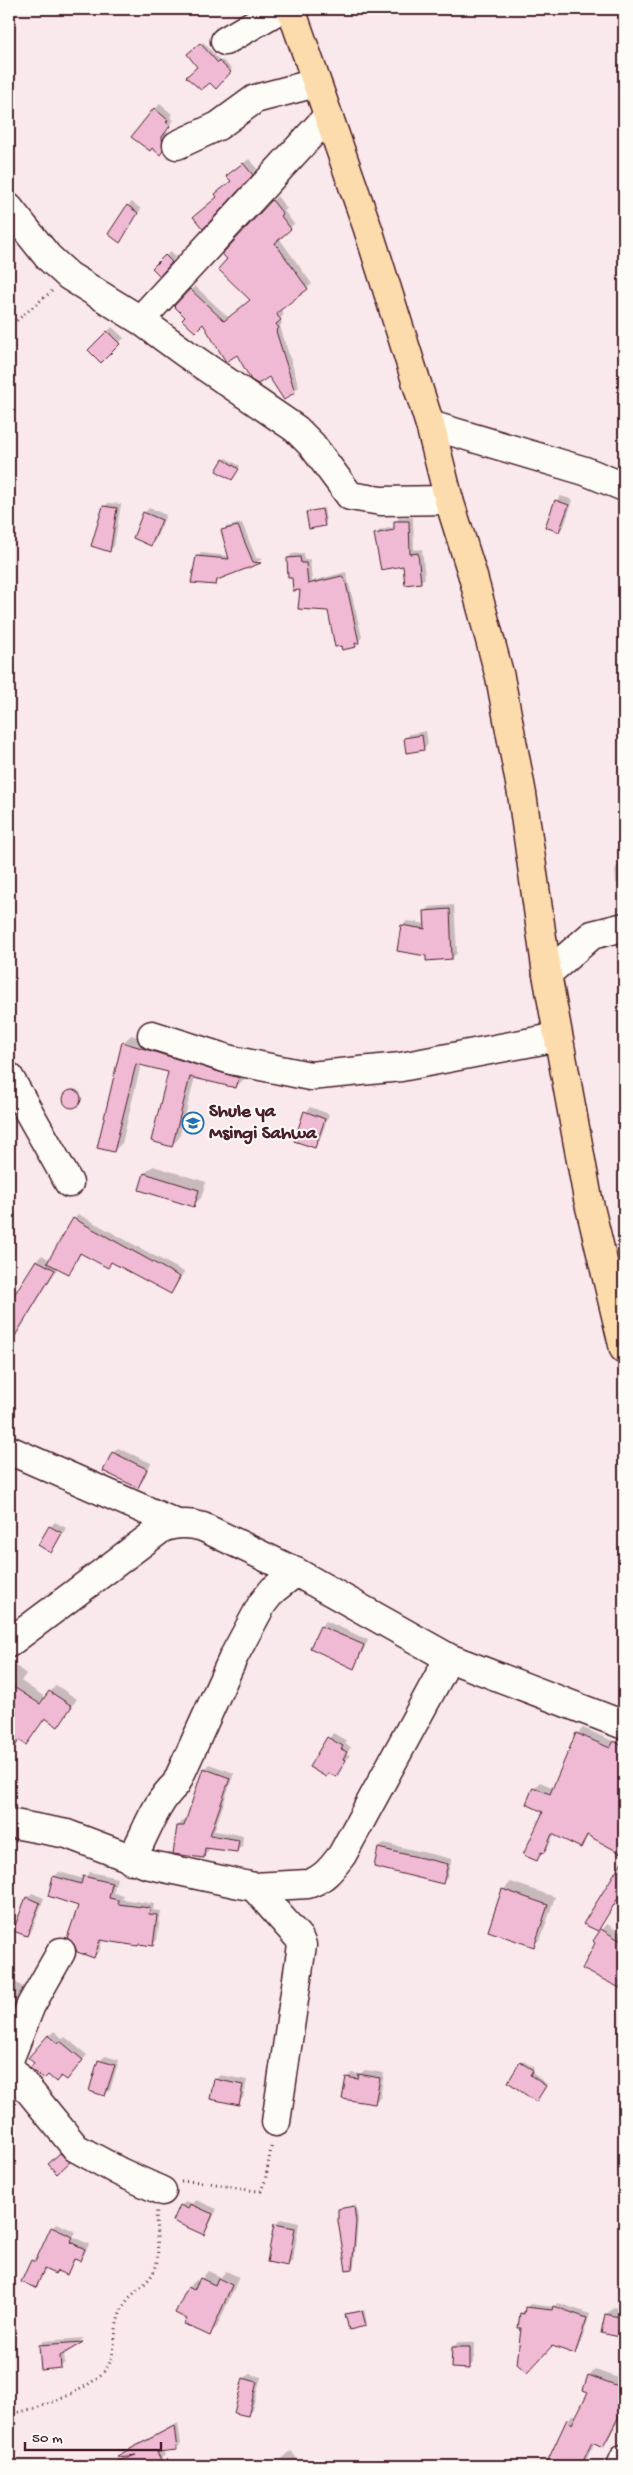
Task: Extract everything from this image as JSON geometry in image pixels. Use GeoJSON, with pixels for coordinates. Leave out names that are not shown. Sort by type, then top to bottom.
{"type":"FeatureCollection","features":[{"type":"Feature","properties":{"kind":"main road"},"geometry":{"type":"LineString","coordinates":[[291,9],[368,229],[430,426],[449,500],[472,572],[500,677],[522,794],[547,974],[588,1200],[624,1349]]}},
{"type":"Feature","properties":{"kind":"street"},"geometry":{"type":"LineString","coordinates":[[225,42],[280,9]]}},
{"type":"Feature","properties":{"kind":"street"},"geometry":{"type":"LineString","coordinates":[[177,145],[218,126],[255,99],[316,83]]}},
{"type":"Feature","properties":{"kind":"street"},"geometry":{"type":"LineString","coordinates":[[140,320],[328,116]]}},
{"type":"Feature","properties":{"kind":"street"},"geometry":{"type":"LineString","coordinates":[[9,208],[48,257],[69,276],[140,320],[184,353],[296,429],[312,445],[350,496],[381,501],[449,500]]}},
{"type":"Feature","properties":{"kind":"street"},"geometry":{"type":"LineString","coordinates":[[430,426],[585,471],[624,486]]}},
{"type":"Feature","properties":{"kind":"street"},"geometry":{"type":"LineString","coordinates":[[547,974],[592,935],[624,927]]}},
{"type":"Feature","properties":{"kind":"street"},"geometry":{"type":"LineString","coordinates":[[152,1036],[231,1060],[310,1076],[401,1067],[558,1037]]}},
{"type":"Feature","properties":{"kind":"street"},"geometry":{"type":"LineString","coordinates":[[9,1077],[69,1182]]}},
{"type":"Feature","properties":{"kind":"street"},"geometry":{"type":"LineString","coordinates":[[9,1450],[175,1523],[203,1527],[296,1572],[449,1658],[624,1725]]}},
{"type":"Feature","properties":{"kind":"street"},"geometry":{"type":"LineString","coordinates":[[9,1643],[162,1528],[175,1523]]}},
{"type":"Feature","properties":{"kind":"street"},"geometry":{"type":"LineString","coordinates":[[132,1860],[163,1796],[176,1784],[234,1656],[262,1604],[273,1590],[296,1572]]}},
{"type":"Feature","properties":{"kind":"street"},"geometry":{"type":"LineString","coordinates":[[9,1823],[67,1834],[132,1860],[254,1887],[308,1884],[325,1876],[342,1855],[449,1658]]}},
{"type":"Feature","properties":{"kind":"street"},"geometry":{"type":"LineString","coordinates":[[254,1887],[299,1938],[302,1945],[276,2122]]}},
{"type":"Feature","properties":{"kind":"street"},"geometry":{"type":"LineString","coordinates":[[9,2060],[31,2005],[61,1952]]}},
{"type":"Feature","properties":{"kind":"street"},"geometry":{"type":"LineString","coordinates":[[9,2066],[76,2148],[113,2169],[162,2191]]}},
{"type":"Feature","properties":{"kind":"street"},"geometry":{"type":"LineString","coordinates":[[621,2466],[624,2459]]}},
{"type":"Feature","properties":{"kind":"path"},"geometry":{"type":"LineString","coordinates":[[9,327],[69,276]]}},
{"type":"Feature","properties":{"kind":"path"},"geometry":{"type":"LineString","coordinates":[[9,2413],[19,2413],[41,2407],[98,2379],[109,2364],[114,2332],[122,2308],[154,2271],[156,2212],[162,2191],[171,2184],[182,2181],[202,2180],[248,2191],[261,2191],[265,2181],[276,2122]]}},
{"type":"Feature","properties":{"kind":"building"},"geometry":{"type":"Polygon","coordinates":[[[200,43],[218,63],[219,61],[231,72],[216,89],[210,83],[201,90],[186,77],[197,67],[187,54],[200,43]]]}},
{"type":"Feature","properties":{"kind":"building"},"geometry":{"type":"Polygon","coordinates":[[[154,108],[168,120],[166,122],[170,126],[162,137],[163,151],[160,155],[152,148],[150,151],[131,137],[154,108]]]}},
{"type":"Feature","properties":{"kind":"building"},"geometry":{"type":"Polygon","coordinates":[[[243,163],[253,175],[203,229],[193,217],[217,197],[215,194],[231,181],[226,176],[243,163]]]}},
{"type":"Feature","properties":{"kind":"building"},"geometry":{"type":"Polygon","coordinates":[[[272,200],[283,214],[281,216],[291,229],[275,243],[308,289],[278,312],[277,315],[281,320],[276,324],[279,328],[276,331],[295,392],[284,400],[269,377],[258,384],[251,380],[237,355],[226,362],[203,324],[195,332],[182,320],[185,317],[174,306],[190,289],[224,321],[250,300],[218,269],[227,259],[222,254],[272,200]]]}},
{"type":"Feature","properties":{"kind":"building"},"geometry":{"type":"Polygon","coordinates":[[[127,205],[138,213],[120,243],[108,234],[127,205]]]}},
{"type":"Feature","properties":{"kind":"building"},"geometry":{"type":"Polygon","coordinates":[[[165,255],[172,262],[160,276],[152,268],[165,255]]]}},
{"type":"Feature","properties":{"kind":"building"},"geometry":{"type":"Polygon","coordinates":[[[107,331],[120,344],[101,363],[88,350],[107,331]]]}},
{"type":"Feature","properties":{"kind":"building"},"geometry":{"type":"Polygon","coordinates":[[[223,459],[239,469],[232,480],[216,471],[223,459]]]}},
{"type":"Feature","properties":{"kind":"building"},"geometry":{"type":"Polygon","coordinates":[[[555,500],[569,505],[559,532],[545,527],[555,500]]]}},
{"type":"Feature","properties":{"kind":"building"},"geometry":{"type":"Polygon","coordinates":[[[103,506],[117,508],[110,552],[91,546],[103,506]]]}},
{"type":"Feature","properties":{"kind":"building"},"geometry":{"type":"Polygon","coordinates":[[[322,509],[325,526],[309,529],[306,512],[322,509]]]}},
{"type":"Feature","properties":{"kind":"building"},"geometry":{"type":"Polygon","coordinates":[[[143,512],[162,520],[151,546],[133,538],[143,512]]]}},
{"type":"Feature","properties":{"kind":"building"},"geometry":{"type":"Polygon","coordinates":[[[394,521],[409,521],[410,554],[418,553],[421,583],[405,585],[403,566],[381,570],[374,534],[394,530],[394,521]]]}},
{"type":"Feature","properties":{"kind":"building"},"geometry":{"type":"Polygon","coordinates":[[[238,526],[253,562],[261,563],[217,580],[216,585],[191,583],[196,556],[229,559],[221,530],[238,526]]]}},
{"type":"Feature","properties":{"kind":"building"},"geometry":{"type":"Polygon","coordinates":[[[300,557],[301,563],[306,563],[308,584],[342,576],[346,583],[359,643],[355,643],[356,647],[342,650],[341,646],[335,647],[328,611],[298,609],[300,590],[293,591],[292,578],[288,578],[287,558],[300,557]]]}},
{"type":"Feature","properties":{"kind":"building"},"geometry":{"type":"Polygon","coordinates":[[[422,735],[424,750],[406,753],[404,738],[422,735]]]}},
{"type":"Feature","properties":{"kind":"building"},"geometry":{"type":"Polygon","coordinates":[[[450,909],[452,959],[426,961],[426,956],[397,951],[401,925],[425,929],[424,911],[450,909]]]}},
{"type":"Feature","properties":{"kind":"building"},"geometry":{"type":"Polygon","coordinates":[[[122,1042],[239,1078],[236,1088],[190,1077],[172,1147],[151,1141],[168,1072],[136,1064],[114,1152],[97,1148],[122,1042]]]}},
{"type":"Feature","properties":{"kind":"building"},"geometry":{"type":"Polygon","coordinates":[[[68,1090],[76,1090],[81,1095],[79,1106],[68,1108],[63,1103],[63,1095],[68,1090]]]}},
{"type":"Feature","properties":{"kind":"building"},"geometry":{"type":"Polygon","coordinates":[[[304,1111],[325,1119],[315,1148],[294,1141],[304,1111]]]}},
{"type":"Feature","properties":{"kind":"building"},"geometry":{"type":"Polygon","coordinates":[[[144,1173],[199,1190],[194,1207],[139,1190],[144,1173]]]}},
{"type":"Feature","properties":{"kind":"building"},"geometry":{"type":"Polygon","coordinates":[[[73,1218],[180,1277],[171,1294],[111,1262],[108,1268],[80,1253],[69,1274],[47,1263],[73,1218]]]}},
{"type":"Feature","properties":{"kind":"building"},"geometry":{"type":"Polygon","coordinates":[[[36,1260],[55,1270],[9,1346],[9,1303],[36,1260]]]}},
{"type":"Feature","properties":{"kind":"building"},"geometry":{"type":"Polygon","coordinates":[[[112,1452],[147,1469],[138,1488],[103,1471],[112,1452]]]}},
{"type":"Feature","properties":{"kind":"building"},"geometry":{"type":"Polygon","coordinates":[[[49,1526],[62,1533],[51,1553],[38,1545],[49,1526]]]}},
{"type":"Feature","properties":{"kind":"building"},"geometry":{"type":"Polygon","coordinates":[[[320,1626],[364,1645],[354,1669],[310,1648],[320,1626]]]}},
{"type":"Feature","properties":{"kind":"building"},"geometry":{"type":"Polygon","coordinates":[[[9,1684],[40,1704],[49,1691],[72,1706],[58,1727],[45,1718],[26,1745],[19,1740],[9,1757],[9,1684]]]}},
{"type":"Feature","properties":{"kind":"building"},"geometry":{"type":"Polygon","coordinates":[[[576,1733],[610,1748],[614,1741],[624,1747],[624,1855],[587,1835],[581,1848],[552,1834],[544,1853],[541,1852],[537,1861],[523,1855],[543,1812],[526,1804],[533,1787],[550,1794],[576,1733]]]}},
{"type":"Feature","properties":{"kind":"building"},"geometry":{"type":"Polygon","coordinates":[[[327,1737],[343,1746],[341,1749],[347,1752],[343,1759],[346,1760],[336,1777],[328,1773],[326,1777],[309,1767],[327,1737]]]}},
{"type":"Feature","properties":{"kind":"building"},"geometry":{"type":"Polygon","coordinates":[[[203,1768],[230,1778],[210,1835],[239,1840],[237,1852],[205,1848],[204,1858],[173,1854],[177,1826],[184,1826],[203,1768]]]}},
{"type":"Feature","properties":{"kind":"building"},"geometry":{"type":"Polygon","coordinates":[[[378,1848],[448,1864],[443,1884],[374,1867],[378,1848]]]}},
{"type":"Feature","properties":{"kind":"building"},"geometry":{"type":"Polygon","coordinates":[[[624,1858],[624,1902],[618,1898],[598,1931],[583,1924],[624,1858]]]}},
{"type":"Feature","properties":{"kind":"building"},"geometry":{"type":"Polygon","coordinates":[[[53,1876],[81,1884],[83,1876],[112,1883],[109,1898],[118,1900],[118,1904],[150,1908],[149,1914],[157,1915],[153,1946],[139,1944],[138,1946],[100,1940],[94,1958],[77,1952],[74,1944],[67,1938],[78,1906],[48,1896],[53,1876]]]}},
{"type":"Feature","properties":{"kind":"building"},"geometry":{"type":"Polygon","coordinates":[[[502,1889],[548,1905],[534,1947],[488,1931],[502,1889]]]}},
{"type":"Feature","properties":{"kind":"building"},"geometry":{"type":"Polygon","coordinates":[[[26,1897],[40,1903],[27,1936],[13,1931],[26,1897]]]}},
{"type":"Feature","properties":{"kind":"building"},"geometry":{"type":"Polygon","coordinates":[[[601,1929],[624,1943],[624,1990],[582,1969],[595,1943],[593,1941],[601,1929]]]}},
{"type":"Feature","properties":{"kind":"building"},"geometry":{"type":"Polygon","coordinates":[[[48,2035],[58,2043],[60,2041],[83,2060],[67,2080],[61,2076],[56,2082],[48,2075],[44,2079],[30,2068],[34,2063],[28,2058],[48,2035]]]}},
{"type":"Feature","properties":{"kind":"building"},"geometry":{"type":"Polygon","coordinates":[[[98,2060],[115,2065],[105,2096],[89,2091],[98,2060]]]}},
{"type":"Feature","properties":{"kind":"building"},"geometry":{"type":"Polygon","coordinates":[[[520,2062],[533,2070],[530,2075],[546,2086],[536,2102],[508,2082],[520,2062]]]}},
{"type":"Feature","properties":{"kind":"building"},"geometry":{"type":"Polygon","coordinates":[[[359,2074],[380,2078],[375,2104],[342,2099],[346,2077],[358,2079],[359,2074]]]}},
{"type":"Feature","properties":{"kind":"building"},"geometry":{"type":"Polygon","coordinates":[[[214,2079],[243,2085],[239,2105],[210,2099],[214,2079]]]}},
{"type":"Feature","properties":{"kind":"building"},"geometry":{"type":"Polygon","coordinates":[[[60,2153],[70,2162],[57,2174],[48,2164],[60,2153]]]}},
{"type":"Feature","properties":{"kind":"building"},"geometry":{"type":"Polygon","coordinates":[[[190,2204],[213,2214],[204,2235],[173,2221],[180,2205],[188,2209],[190,2204]]]}},
{"type":"Feature","properties":{"kind":"building"},"geometry":{"type":"Polygon","coordinates":[[[354,2206],[356,2222],[352,2269],[346,2270],[338,2221],[338,2209],[354,2206]]]}},
{"type":"Feature","properties":{"kind":"building"},"geometry":{"type":"Polygon","coordinates":[[[274,2224],[295,2228],[288,2266],[267,2262],[274,2224]]]}},
{"type":"Feature","properties":{"kind":"building"},"geometry":{"type":"Polygon","coordinates":[[[51,2227],[73,2237],[70,2242],[85,2249],[80,2261],[74,2259],[67,2275],[57,2271],[55,2274],[44,2269],[36,2288],[21,2282],[31,2260],[35,2262],[51,2227]]]}},
{"type":"Feature","properties":{"kind":"building"},"geometry":{"type":"Polygon","coordinates":[[[200,2278],[215,2285],[218,2278],[232,2285],[210,2336],[184,2324],[187,2319],[175,2313],[188,2287],[194,2290],[200,2278]]]}},
{"type":"Feature","properties":{"kind":"building"},"geometry":{"type":"Polygon","coordinates":[[[553,2306],[587,2318],[575,2354],[552,2346],[527,2373],[517,2364],[521,2328],[518,2328],[520,2313],[524,2314],[525,2307],[552,2310],[553,2306]]]}},
{"type":"Feature","properties":{"kind":"building"},"geometry":{"type":"Polygon","coordinates":[[[362,2311],[366,2326],[349,2330],[345,2314],[362,2311]]]}},
{"type":"Feature","properties":{"kind":"building"},"geometry":{"type":"Polygon","coordinates":[[[605,2314],[624,2318],[624,2338],[601,2333],[605,2314]]]}},
{"type":"Feature","properties":{"kind":"building"},"geometry":{"type":"Polygon","coordinates":[[[83,2342],[60,2356],[61,2368],[41,2370],[39,2345],[83,2342]]]}},
{"type":"Feature","properties":{"kind":"building"},"geometry":{"type":"Polygon","coordinates":[[[452,2347],[470,2347],[470,2369],[451,2368],[452,2347]]]}},
{"type":"Feature","properties":{"kind":"building"},"geometry":{"type":"Polygon","coordinates":[[[588,2375],[624,2388],[624,2417],[619,2416],[603,2447],[592,2442],[581,2466],[556,2466],[547,2462],[567,2419],[572,2424],[588,2392],[583,2390],[588,2375]]]}},
{"type":"Feature","properties":{"kind":"building"},"geometry":{"type":"Polygon","coordinates":[[[243,2378],[257,2382],[248,2416],[234,2413],[243,2378]]]}},
{"type":"Feature","properties":{"kind":"building"},"geometry":{"type":"Polygon","coordinates":[[[174,2426],[177,2450],[157,2452],[161,2460],[150,2466],[111,2466],[110,2464],[136,2455],[117,2456],[174,2426]]]}},
{"type":"Feature","properties":{"kind":"place","name":"Shule ya Msingi Sahwa"},"geometry":{"type":"Point","coordinates":[193,1123]}}]}
